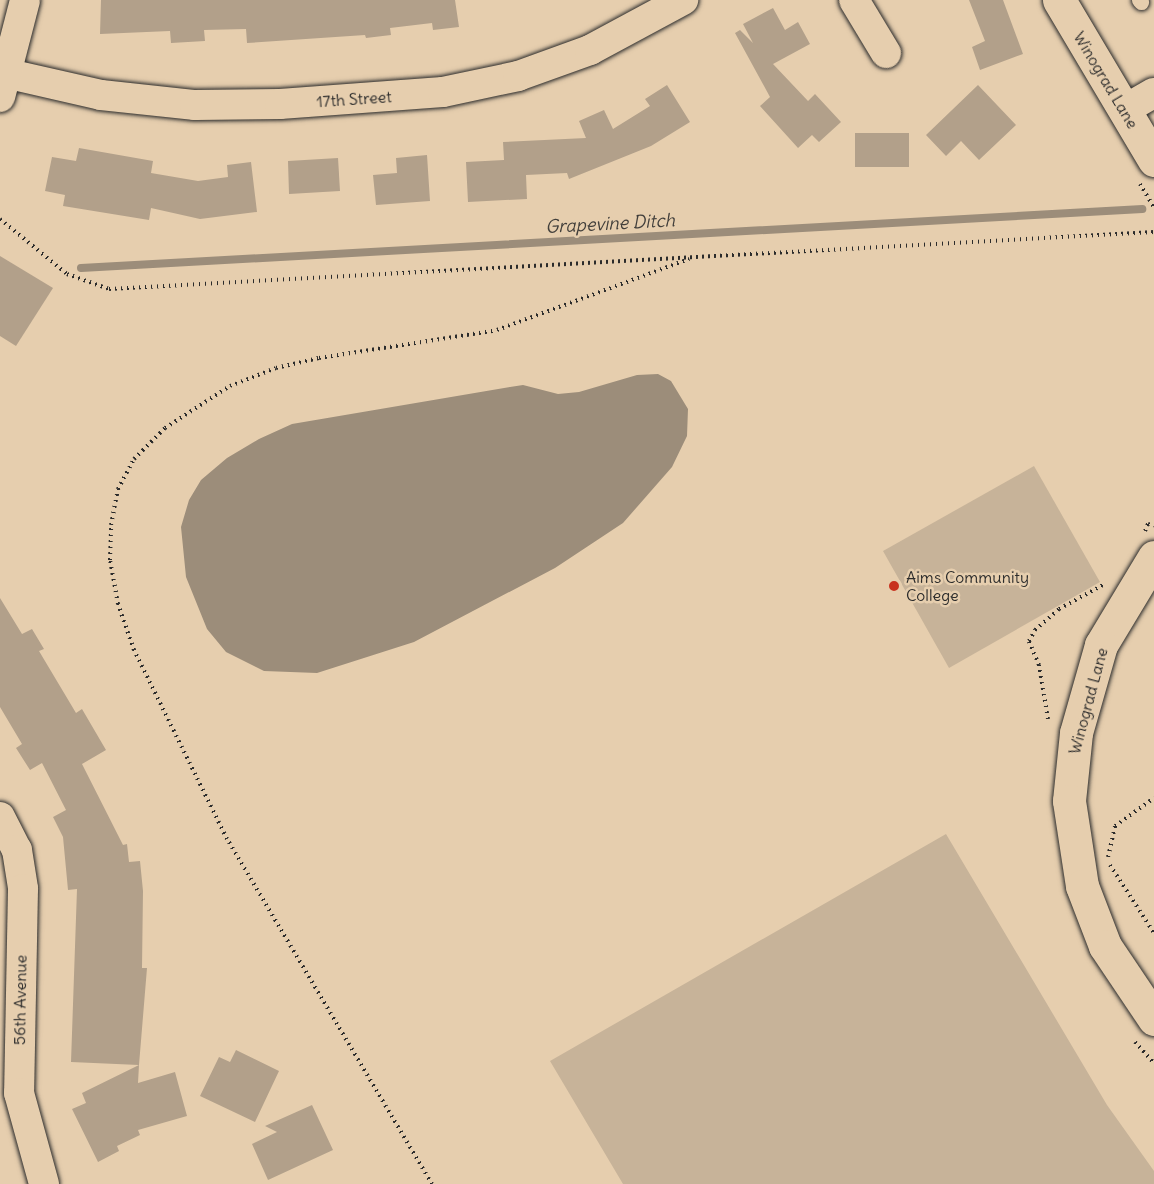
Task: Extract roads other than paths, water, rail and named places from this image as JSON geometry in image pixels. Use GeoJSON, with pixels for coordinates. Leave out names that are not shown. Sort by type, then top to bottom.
{"type":"FeatureCollection","features":[{"type":"Feature","properties":{"kind":"street"},"geometry":{"type":"LineString","coordinates":[[4,85],[25,0]]}},
{"type":"Feature","properties":{"kind":"street","name":"17th Street"},"geometry":{"type":"LineString","coordinates":[[4,85],[195,105],[280,104],[443,92],[518,76],[590,50],[683,0]]}},
{"type":"Feature","properties":{"kind":"street"},"geometry":{"type":"LineString","coordinates":[[854,0],[886,53]]}},
{"type":"Feature","properties":{"kind":"street","name":"Winograd Lane"},"geometry":{"type":"LineString","coordinates":[[1059,0],[1154,160]]}},
{"type":"Feature","properties":{"kind":"street"},"geometry":{"type":"LineString","coordinates":[[1124,110],[1154,93]]}},
{"type":"Feature","properties":{"kind":"street","name":"Winograd Lane"},"geometry":{"type":"LineString","coordinates":[[1154,557],[1101,645],[1076,733],[1069,801],[1082,886],[1105,946],[1154,1019]]}},
{"type":"Feature","properties":{"kind":"street","name":"56th Avenue"},"geometry":{"type":"LineString","coordinates":[[0,817],[17,850],[23,889],[10,1096],[44,1184]]}},
{"type":"Feature","properties":{"kind":"waterway","name":"Grapevine Ditch"},"geometry":{"type":"LineString","coordinates":[[81,268],[1142,209]]}},
{"type":"Feature","properties":{"kind":"place","name":"Aims Community College"},"geometry":{"type":"Point","coordinates":[894,586]}}]}
